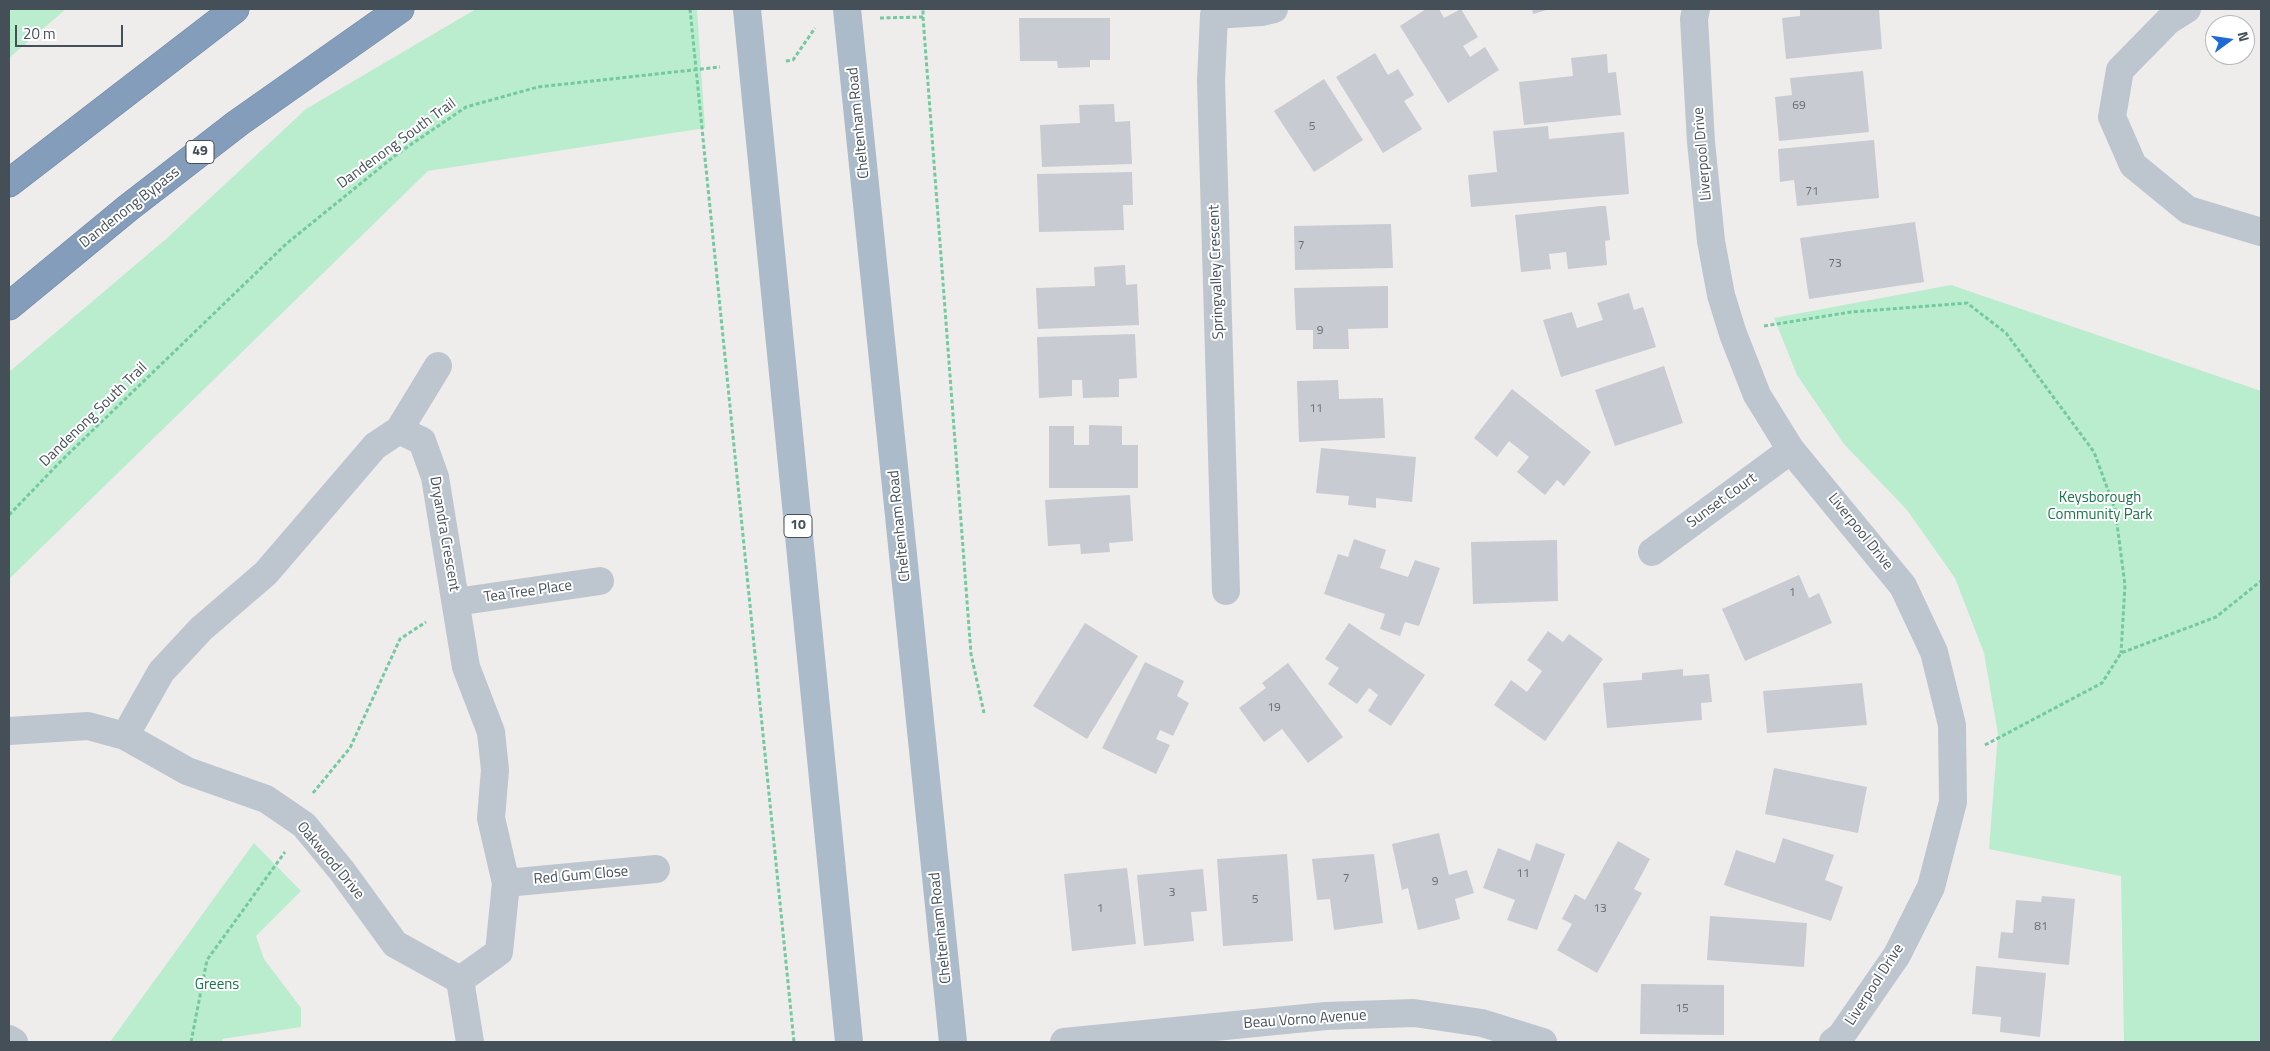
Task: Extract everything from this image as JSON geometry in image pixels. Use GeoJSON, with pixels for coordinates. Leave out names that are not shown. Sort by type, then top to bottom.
{"type":"FeatureCollection","features":[{"type":"Feature","properties":{"kind":"highway"},"geometry":{"type":"LineString","coordinates":[[9,183],[235,9]]}},
{"type":"Feature","properties":{"kind":"highway","name":"Dandenong Bypass"},"geometry":{"type":"LineString","coordinates":[[9,306],[128,208],[238,123],[400,9]]}},
{"type":"Feature","properties":{"kind":"main road","name":"10"},"geometry":{"type":"LineString","coordinates":[[747,9],[850,1042]]}},
{"type":"Feature","properties":{"kind":"main road","name":"Cheltenham Road"},"geometry":{"type":"LineString","coordinates":[[848,15],[953,1042]]}},
{"type":"Feature","properties":{"kind":"street","name":"Springvalley Crescent"},"geometry":{"type":"LineString","coordinates":[[1226,591],[1211,81],[1214,15],[1261,12],[1274,9]]}},
{"type":"Feature","properties":{"kind":"street","name":"Liverpool Drive"},"geometry":{"type":"LineString","coordinates":[[1696,9],[1694,19],[1700,134],[1711,240],[1721,295],[1733,334],[1757,395],[1791,450],[1903,586],[1934,652],[1952,725],[1953,802],[1931,887],[1897,955],[1841,1036],[1833,1042]]}},
{"type":"Feature","properties":{"kind":"street"},"geometry":{"type":"LineString","coordinates":[[2187,9],[2168,20],[2120,70],[2112,117],[2133,165],[2188,210],[2261,232]]}},
{"type":"Feature","properties":{"kind":"street"},"geometry":{"type":"LineString","coordinates":[[125,736],[161,672],[201,629],[266,573],[375,446],[399,430],[438,366]]}},
{"type":"Feature","properties":{"kind":"street","name":"Dryandra Crescent"},"geometry":{"type":"LineString","coordinates":[[399,430],[422,441],[435,477],[466,666],[491,732],[495,770],[491,818],[506,883],[499,952],[460,980]]}},
{"type":"Feature","properties":{"kind":"street","name":"Sunset Court"},"geometry":{"type":"LineString","coordinates":[[1652,552],[1791,450]]}},
{"type":"Feature","properties":{"kind":"street","name":"Tea Tree Place"},"geometry":{"type":"LineString","coordinates":[[456,602],[600,581]]}},
{"type":"Feature","properties":{"kind":"street","name":"Oakwood Drive"},"geometry":{"type":"LineString","coordinates":[[9,731],[88,726],[125,736],[187,771],[266,800],[304,825],[342,871],[395,944],[460,980]]}},
{"type":"Feature","properties":{"kind":"street","name":"Red Gum Close"},"geometry":{"type":"LineString","coordinates":[[506,883],[656,869]]}},
{"type":"Feature","properties":{"kind":"street"},"geometry":{"type":"LineString","coordinates":[[460,980],[470,1042]]}},
{"type":"Feature","properties":{"kind":"street","name":"Beau Vorno Avenue"},"geometry":{"type":"LineString","coordinates":[[1064,1042],[1326,1016],[1414,1013],[1482,1022],[1543,1042]]}},
{"type":"Feature","properties":{"kind":"street"},"geometry":{"type":"LineString","coordinates":[[9,1039],[14,1042]]}},
{"type":"Feature","properties":{"kind":"path"},"geometry":{"type":"LineString","coordinates":[[690,9],[794,1042]]}},
{"type":"Feature","properties":{"kind":"path"},"geometry":{"type":"LineString","coordinates":[[923,9],[971,654],[984,713]]}},
{"type":"Feature","properties":{"kind":"path","name":"Dandenong South Trail"},"geometry":{"type":"LineString","coordinates":[[9,515],[63,459],[286,244],[397,154],[466,107],[538,87],[752,62],[793,60],[816,27],[848,15],[880,18],[923,17]]}},
{"type":"Feature","properties":{"kind":"path"},"geometry":{"type":"LineString","coordinates":[[1733,334],[1851,312],[1967,303],[2006,333],[2094,452],[2115,509],[2125,585],[2121,653],[2102,683],[1953,762]]}},
{"type":"Feature","properties":{"kind":"path"},"geometry":{"type":"LineString","coordinates":[[2121,653],[2216,617],[2261,581]]}},
{"type":"Feature","properties":{"kind":"green space"},"geometry":{"type":"Polygon","coordinates":[[[9,9],[66,9],[9,58],[9,9]]]}},
{"type":"Feature","properties":{"kind":"green space"},"geometry":{"type":"Polygon","coordinates":[[[476,9],[697,9],[705,128],[428,171],[9,579],[9,372],[166,239],[306,109],[476,9]]]}},
{"type":"Feature","properties":{"kind":"green space","name":"Keysborough Community Park"},"geometry":{"type":"Polygon","coordinates":[[[1951,285],[2261,391],[2261,1042],[2124,1042],[2121,876],[1989,849],[1998,734],[1984,653],[1955,578],[1907,510],[1844,444],[1797,375],[1774,318],[1951,285]]]}},
{"type":"Feature","properties":{"kind":"green space","name":"Greens"},"geometry":{"type":"Polygon","coordinates":[[[254,843],[301,891],[256,936],[264,959],[301,1008],[301,1027],[222,1039],[222,1042],[110,1042],[254,843]]]}},
{"type":"Feature","properties":{"kind":"building"},"geometry":{"type":"Polygon","coordinates":[[[1426,9],[1439,9],[1444,18],[1461,9],[1478,37],[1463,46],[1470,57],[1485,47],[1499,70],[1448,103],[1400,26],[1426,9]]]}},
{"type":"Feature","properties":{"kind":"building"},"geometry":{"type":"Polygon","coordinates":[[[1532,9],[1550,9],[1533,14],[1532,9]]]}},
{"type":"Feature","properties":{"kind":"building"},"geometry":{"type":"Polygon","coordinates":[[[1800,9],[1879,9],[1882,49],[1786,59],[1782,18],[1800,16],[1800,9]]]}},
{"type":"Feature","properties":{"kind":"building"},"geometry":{"type":"Polygon","coordinates":[[[1019,18],[1110,18],[1110,60],[1090,60],[1090,67],[1058,68],[1057,61],[1020,61],[1019,18]]]}},
{"type":"Feature","properties":{"kind":"building"},"geometry":{"type":"Polygon","coordinates":[[[1375,53],[1388,75],[1398,69],[1414,95],[1404,101],[1422,129],[1383,153],[1336,77],[1375,53]]]}},
{"type":"Feature","properties":{"kind":"building"},"geometry":{"type":"Polygon","coordinates":[[[1607,54],[1608,73],[1616,72],[1621,115],[1524,125],[1519,82],[1573,76],[1571,58],[1607,54]]]}},
{"type":"Feature","properties":{"kind":"building"},"geometry":{"type":"Polygon","coordinates":[[[1863,71],[1869,132],[1779,141],[1775,97],[1792,95],[1790,78],[1863,71]]]}},
{"type":"Feature","properties":{"kind":"building"},"geometry":{"type":"Polygon","coordinates":[[[1324,79],[1363,140],[1314,172],[1274,111],[1324,79]]]}},
{"type":"Feature","properties":{"kind":"building"},"geometry":{"type":"Polygon","coordinates":[[[1114,104],[1115,122],[1130,121],[1132,164],[1042,167],[1040,125],[1080,123],[1079,105],[1114,104]]]}},
{"type":"Feature","properties":{"kind":"building"},"geometry":{"type":"Polygon","coordinates":[[[1548,126],[1549,139],[1624,132],[1629,194],[1471,207],[1468,175],[1497,172],[1493,131],[1548,126]]]}},
{"type":"Feature","properties":{"kind":"building"},"geometry":{"type":"Polygon","coordinates":[[[1874,140],[1879,198],[1797,206],[1794,180],[1780,182],[1778,149],[1874,140]]]}},
{"type":"Feature","properties":{"kind":"building"},"geometry":{"type":"Polygon","coordinates":[[[1132,172],[1133,205],[1123,205],[1124,230],[1039,232],[1037,174],[1132,172]]]}},
{"type":"Feature","properties":{"kind":"building"},"geometry":{"type":"Polygon","coordinates":[[[1606,206],[1610,240],[1605,241],[1607,265],[1568,269],[1566,252],[1549,254],[1551,269],[1521,272],[1515,215],[1606,206]]]}},
{"type":"Feature","properties":{"kind":"building"},"geometry":{"type":"Polygon","coordinates":[[[1915,222],[1924,282],[1809,299],[1800,238],[1915,222]]]}},
{"type":"Feature","properties":{"kind":"building"},"geometry":{"type":"Polygon","coordinates":[[[1391,224],[1393,268],[1295,270],[1294,226],[1391,224]]]}},
{"type":"Feature","properties":{"kind":"building"},"geometry":{"type":"Polygon","coordinates":[[[1125,265],[1126,285],[1137,284],[1139,325],[1038,329],[1036,288],[1095,286],[1094,267],[1125,265]]]}},
{"type":"Feature","properties":{"kind":"building"},"geometry":{"type":"Polygon","coordinates":[[[1388,286],[1388,328],[1348,329],[1349,349],[1313,349],[1313,330],[1296,330],[1294,288],[1388,286]]]}},
{"type":"Feature","properties":{"kind":"building"},"geometry":{"type":"Polygon","coordinates":[[[1629,293],[1634,310],[1643,307],[1656,347],[1561,377],[1543,320],[1572,312],[1577,328],[1603,320],[1597,303],[1629,293]]]}},
{"type":"Feature","properties":{"kind":"building"},"geometry":{"type":"Polygon","coordinates":[[[1135,334],[1137,378],[1119,379],[1119,397],[1083,398],[1082,380],[1072,380],[1072,396],[1039,398],[1037,337],[1135,334]]]}},
{"type":"Feature","properties":{"kind":"building"},"geometry":{"type":"Polygon","coordinates":[[[1664,366],[1683,423],[1615,446],[1595,390],[1664,366]]]}},
{"type":"Feature","properties":{"kind":"building"},"geometry":{"type":"Polygon","coordinates":[[[1338,380],[1339,399],[1383,398],[1385,438],[1299,442],[1297,381],[1338,380]]]}},
{"type":"Feature","properties":{"kind":"building"},"geometry":{"type":"Polygon","coordinates":[[[1512,389],[1591,452],[1564,486],[1557,480],[1545,495],[1517,472],[1529,457],[1509,441],[1497,457],[1474,438],[1512,389]]]}},
{"type":"Feature","properties":{"kind":"building"},"geometry":{"type":"Polygon","coordinates":[[[1089,425],[1122,426],[1122,445],[1138,445],[1138,488],[1049,488],[1049,426],[1074,426],[1074,445],[1089,445],[1089,425]]]}},
{"type":"Feature","properties":{"kind":"building"},"geometry":{"type":"Polygon","coordinates":[[[1321,448],[1416,457],[1412,502],[1376,498],[1376,508],[1348,505],[1349,496],[1316,493],[1321,448]]]}},
{"type":"Feature","properties":{"kind":"building"},"geometry":{"type":"Polygon","coordinates":[[[1130,495],[1133,541],[1109,543],[1110,552],[1081,554],[1080,544],[1048,546],[1045,500],[1130,495]]]}},
{"type":"Feature","properties":{"kind":"building"},"geometry":{"type":"Polygon","coordinates":[[[1354,539],[1386,550],[1380,568],[1408,577],[1415,560],[1440,568],[1419,626],[1405,622],[1400,636],[1380,629],[1385,614],[1324,594],[1338,554],[1348,557],[1354,539]]]}},
{"type":"Feature","properties":{"kind":"building"},"geometry":{"type":"Polygon","coordinates":[[[1557,540],[1558,601],[1473,604],[1471,542],[1557,540]]]}},
{"type":"Feature","properties":{"kind":"building"},"geometry":{"type":"Polygon","coordinates":[[[1799,575],[1809,598],[1819,593],[1832,623],[1745,661],[1722,609],[1799,575]]]}},
{"type":"Feature","properties":{"kind":"building"},"geometry":{"type":"Polygon","coordinates":[[[1085,623],[1138,656],[1087,739],[1033,706],[1085,623]]]}},
{"type":"Feature","properties":{"kind":"building"},"geometry":{"type":"Polygon","coordinates":[[[1349,623],[1425,675],[1391,726],[1368,711],[1378,695],[1369,688],[1357,704],[1328,684],[1339,668],[1325,659],[1349,623]]]}},
{"type":"Feature","properties":{"kind":"building"},"geometry":{"type":"Polygon","coordinates":[[[1548,631],[1563,642],[1569,634],[1603,659],[1545,741],[1494,705],[1511,680],[1527,692],[1542,671],[1527,660],[1548,631]]]}},
{"type":"Feature","properties":{"kind":"building"},"geometry":{"type":"Polygon","coordinates":[[[1145,662],[1184,681],[1177,696],[1189,703],[1173,736],[1160,730],[1156,739],[1170,745],[1156,774],[1102,748],[1145,662]]]}},
{"type":"Feature","properties":{"kind":"building"},"geometry":{"type":"Polygon","coordinates":[[[1288,663],[1343,737],[1308,763],[1282,729],[1264,742],[1239,708],[1266,688],[1262,683],[1288,663]]]}},
{"type":"Feature","properties":{"kind":"building"},"geometry":{"type":"Polygon","coordinates":[[[1683,669],[1683,676],[1709,674],[1712,702],[1701,703],[1702,720],[1607,728],[1603,683],[1642,680],[1642,673],[1683,669]]]}},
{"type":"Feature","properties":{"kind":"building"},"geometry":{"type":"Polygon","coordinates":[[[1862,683],[1867,725],[1767,733],[1763,691],[1862,683]]]}},
{"type":"Feature","properties":{"kind":"building"},"geometry":{"type":"Polygon","coordinates":[[[1774,768],[1867,787],[1858,833],[1765,814],[1774,768]]]}},
{"type":"Feature","properties":{"kind":"building"},"geometry":{"type":"Polygon","coordinates":[[[1439,833],[1449,875],[1467,870],[1474,893],[1455,899],[1460,919],[1418,930],[1408,888],[1402,890],[1392,844],[1439,833]]]}},
{"type":"Feature","properties":{"kind":"building"},"geometry":{"type":"Polygon","coordinates":[[[1783,838],[1834,855],[1825,880],[1843,887],[1831,921],[1724,885],[1736,850],[1775,863],[1783,838]]]}},
{"type":"Feature","properties":{"kind":"building"},"geometry":{"type":"Polygon","coordinates":[[[1618,841],[1650,859],[1634,889],[1642,893],[1597,973],[1557,950],[1572,924],[1562,919],[1575,894],[1585,900],[1618,841]]]}},
{"type":"Feature","properties":{"kind":"building"},"geometry":{"type":"Polygon","coordinates":[[[1536,843],[1565,854],[1537,930],[1507,920],[1515,900],[1483,888],[1498,848],[1530,861],[1536,843]]]}},
{"type":"Feature","properties":{"kind":"building"},"geometry":{"type":"Polygon","coordinates":[[[1287,854],[1293,941],[1223,946],[1217,859],[1287,854]]]}},
{"type":"Feature","properties":{"kind":"building"},"geometry":{"type":"Polygon","coordinates":[[[1374,854],[1383,923],[1334,930],[1330,899],[1317,900],[1312,859],[1374,854]]]}},
{"type":"Feature","properties":{"kind":"building"},"geometry":{"type":"Polygon","coordinates":[[[1127,868],[1136,944],[1072,951],[1064,874],[1127,868]]]}},
{"type":"Feature","properties":{"kind":"building"},"geometry":{"type":"Polygon","coordinates":[[[1203,869],[1207,911],[1191,912],[1194,941],[1144,946],[1137,875],[1203,869]]]}},
{"type":"Feature","properties":{"kind":"building"},"geometry":{"type":"Polygon","coordinates":[[[2042,896],[2075,899],[2069,965],[1998,958],[2001,932],[2013,933],[2016,900],[2041,902],[2042,896]]]}},
{"type":"Feature","properties":{"kind":"building"},"geometry":{"type":"Polygon","coordinates":[[[1710,916],[1807,923],[1804,967],[1707,960],[1710,916]]]}},
{"type":"Feature","properties":{"kind":"building"},"geometry":{"type":"Polygon","coordinates":[[[1976,966],[2046,973],[2040,1037],[2000,1032],[2001,1017],[1972,1014],[1976,966]]]}},
{"type":"Feature","properties":{"kind":"building"},"geometry":{"type":"Polygon","coordinates":[[[1641,984],[1724,985],[1724,1035],[1640,1034],[1641,984]]]}}]}
